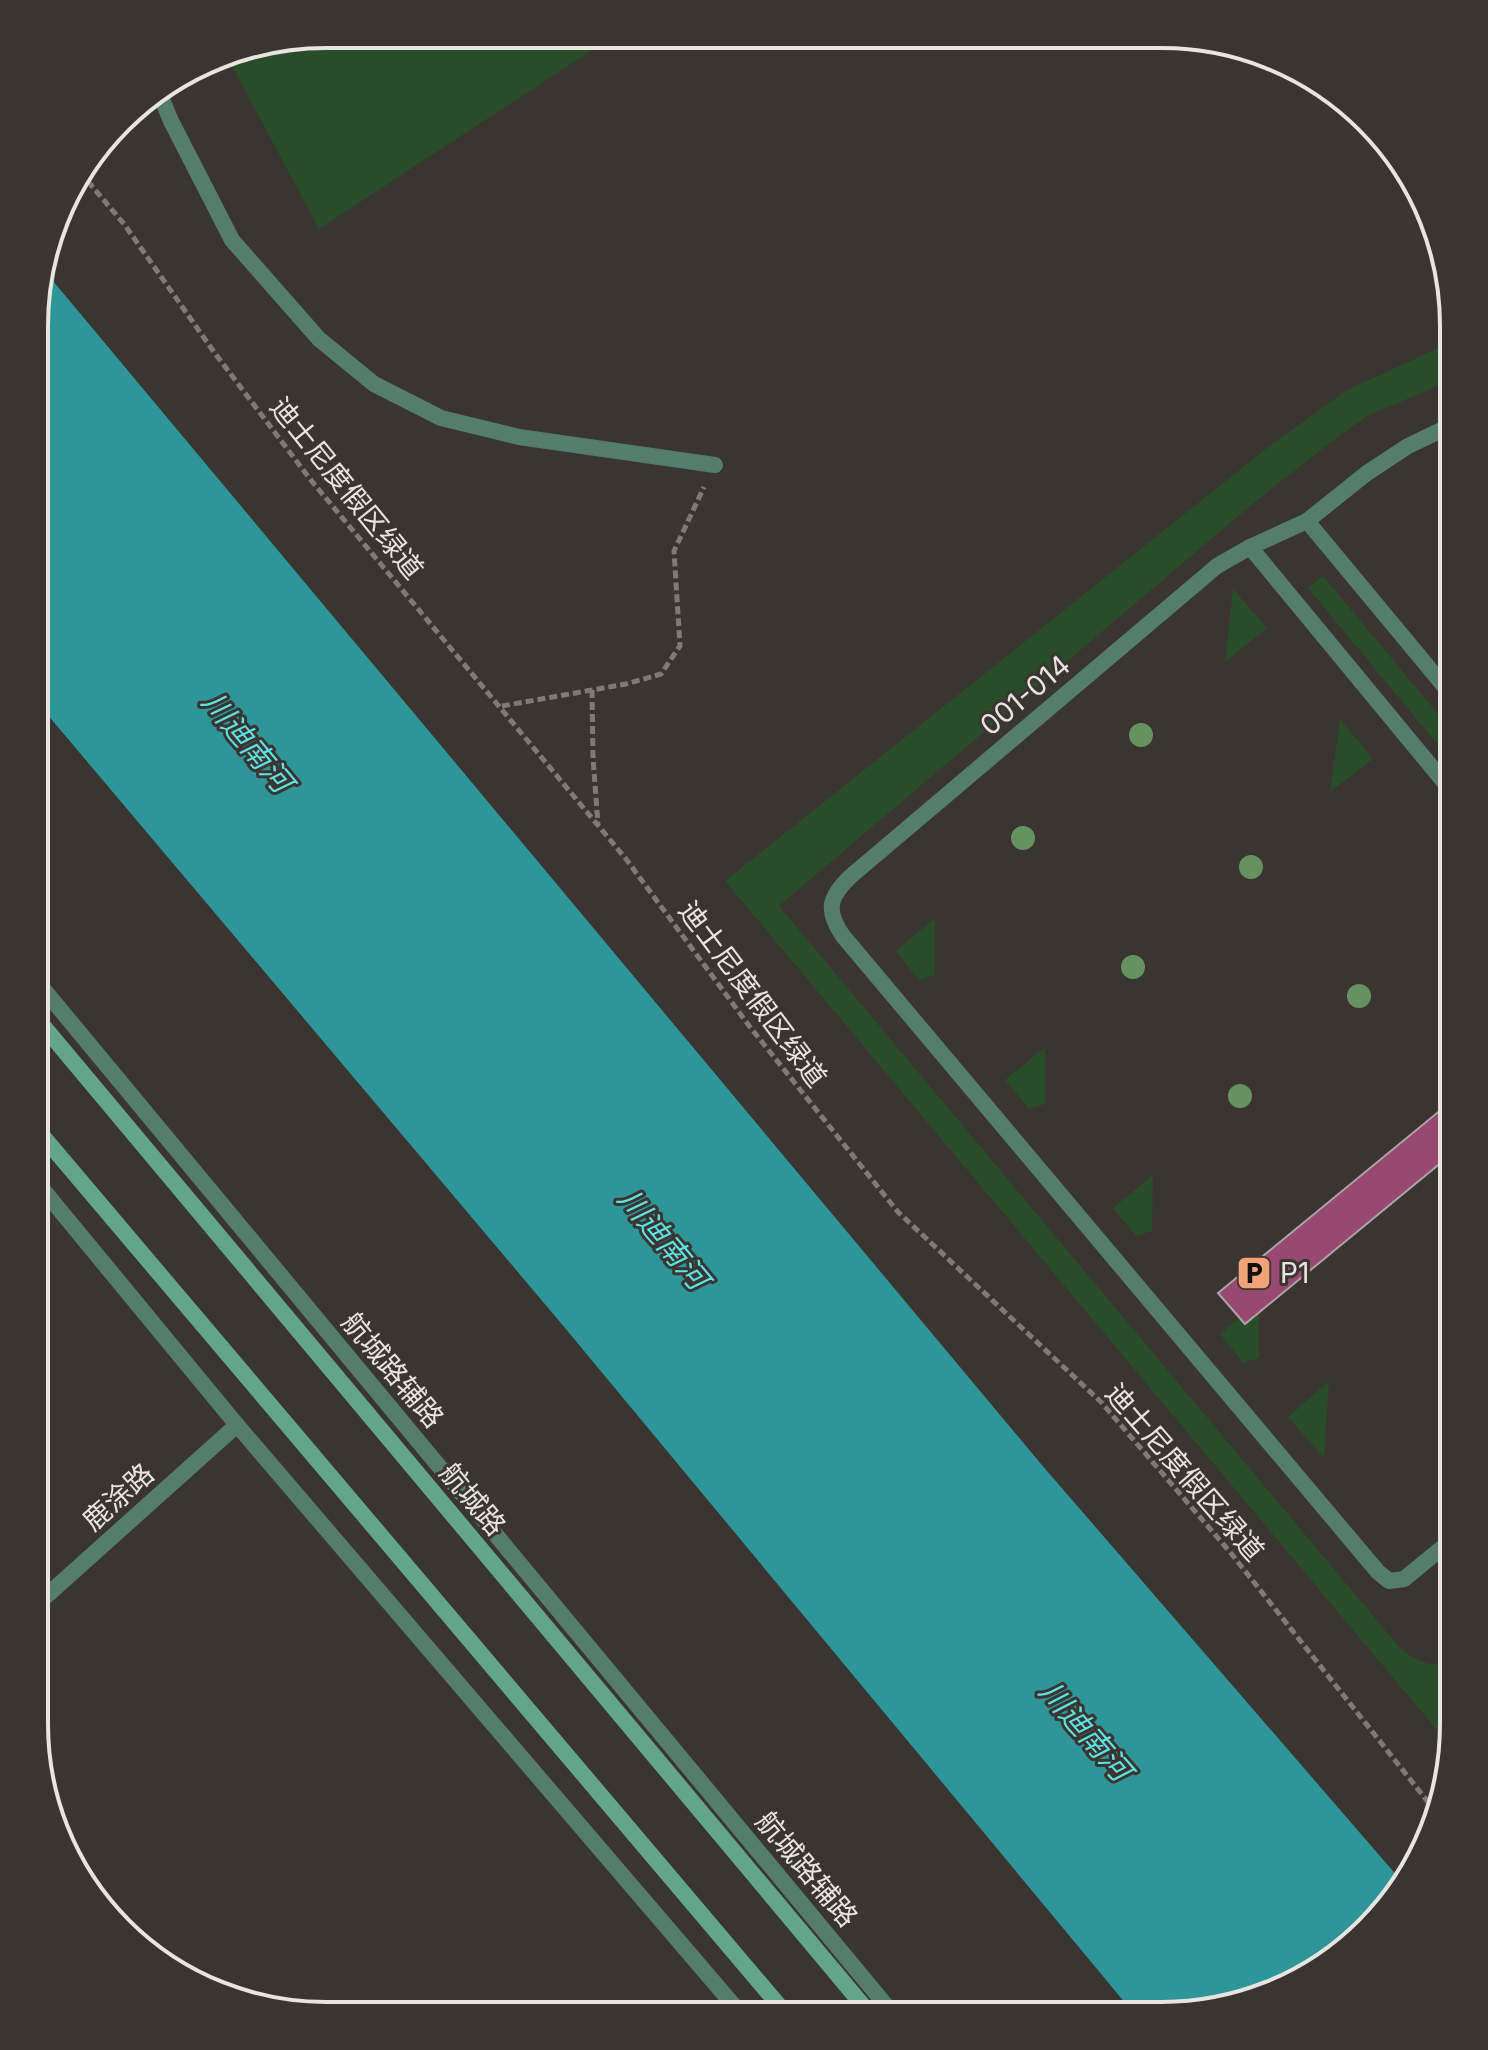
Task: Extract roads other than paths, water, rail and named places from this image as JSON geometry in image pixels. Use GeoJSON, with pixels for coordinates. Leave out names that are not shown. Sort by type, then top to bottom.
{"type":"FeatureCollection","features":[{"type":"Feature","properties":{"kind":"main road","name":"航城路"},"geometry":{"type":"LineString","coordinates":[[48,1032],[860,2002]]}},
{"type":"Feature","properties":{"kind":"main road"},"geometry":{"type":"LineString","coordinates":[[48,1142],[776,2002]]}},
{"type":"Feature","properties":{"kind":"street"},"geometry":{"type":"LineString","coordinates":[[163,102],[232,240],[319,339],[374,384],[441,418],[519,437],[715,465]]}},
{"type":"Feature","properties":{"kind":"street","name":"001-014"},"geometry":{"type":"LineString","coordinates":[[1439,1550],[1404,1579],[1389,1581],[1378,1572],[843,936],[831,911],[837,889],[1217,566],[1307,521],[1367,473],[1408,446],[1440,431]]}},
{"type":"Feature","properties":{"kind":"street"},"geometry":{"type":"LineString","coordinates":[[1307,521],[1440,681]]}},
{"type":"Feature","properties":{"kind":"street"},"geometry":{"type":"LineString","coordinates":[[1250,547],[1440,777]]}},
{"type":"Feature","properties":{"kind":"street","name":"航城路辅路"},"geometry":{"type":"LineString","coordinates":[[48,995],[883,2002]]}},
{"type":"Feature","properties":{"kind":"street"},"geometry":{"type":"LineString","coordinates":[[48,1196],[237,1425],[731,2002]]}},
{"type":"Feature","properties":{"kind":"street","name":"鹿涂路"},"geometry":{"type":"LineString","coordinates":[[48,1594],[237,1425]]}},
{"type":"Feature","properties":{"kind":"water","name":"川迪南河"},"geometry":{"type":"Polygon","coordinates":[[[52,280],[1041,1464],[1395,1874],[1393,1878],[1371,1907],[1345,1933],[1285,1973],[1216,1997],[1124,2002],[560,1322],[48,715],[48,326],[52,280]]]}},
{"type":"Feature","properties":{"kind":"place","name":"P1"},"geometry":{"type":"Point","coordinates":[1254,1273]}}]}
